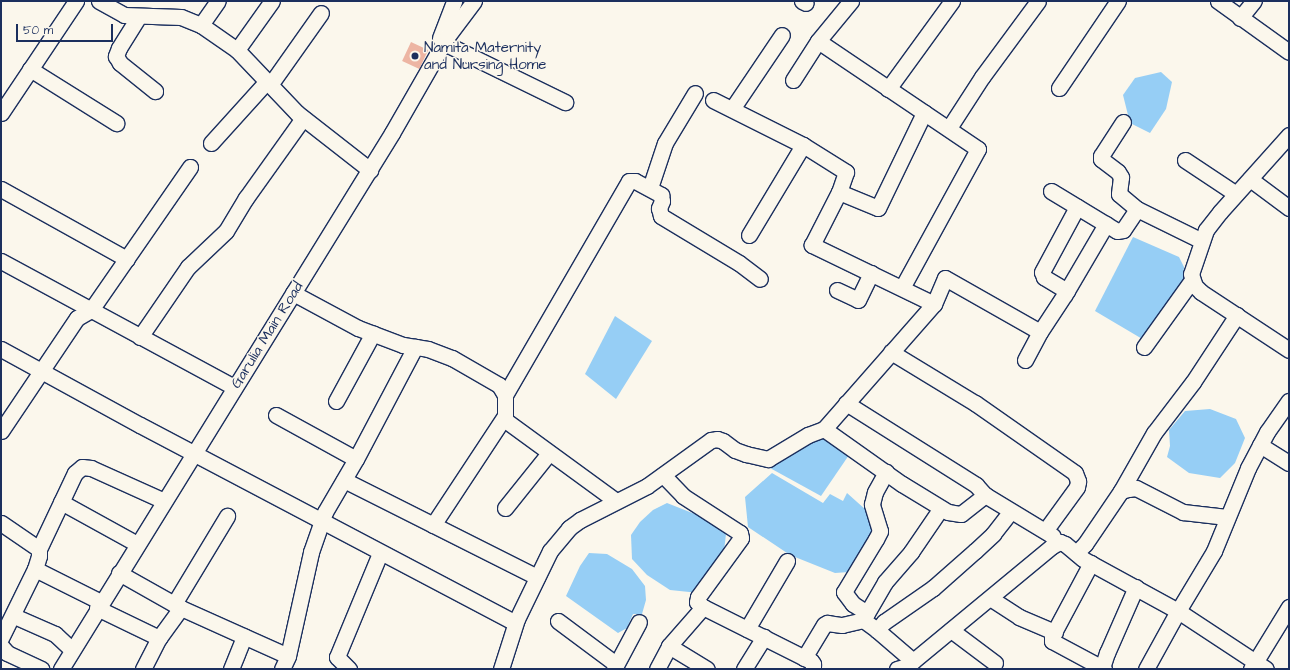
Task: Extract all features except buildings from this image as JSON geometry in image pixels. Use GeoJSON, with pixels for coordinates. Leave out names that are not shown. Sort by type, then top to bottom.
{"type":"FeatureCollection","features":[{"type":"Feature","properties":{"kind":"street"},"geometry":{"type":"LineString","coordinates":[[1,113],[76,1]]}},
{"type":"Feature","properties":{"kind":"street"},"geometry":{"type":"LineString","coordinates":[[99,1],[124,15],[181,17],[201,25],[237,50],[303,118],[370,170]]}},
{"type":"Feature","properties":{"kind":"street"},"geometry":{"type":"LineString","coordinates":[[201,25],[218,1]]}},
{"type":"Feature","properties":{"kind":"street"},"geometry":{"type":"LineString","coordinates":[[237,50],[272,1]]}},
{"type":"Feature","properties":{"kind":"street"},"geometry":{"type":"LineString","coordinates":[[454,1],[438,42],[441,49],[564,102]]}},
{"type":"Feature","properties":{"kind":"street","name":"Garulia Main Road"},"geometry":{"type":"LineString","coordinates":[[61,669],[99,605],[370,170],[441,49],[474,1]]}},
{"type":"Feature","properties":{"kind":"street"},"geometry":{"type":"LineString","coordinates":[[793,80],[818,41],[851,1]]}},
{"type":"Feature","properties":{"kind":"street"},"geometry":{"type":"LineString","coordinates":[[888,89],[952,1]]}},
{"type":"Feature","properties":{"kind":"street"},"geometry":{"type":"LineString","coordinates":[[949,128],[982,77],[1038,1]]}},
{"type":"Feature","properties":{"kind":"street"},"geometry":{"type":"LineString","coordinates":[[1059,88],[1118,1]]}},
{"type":"Feature","properties":{"kind":"street"},"geometry":{"type":"LineString","coordinates":[[1218,1],[1289,52]]}},
{"type":"Feature","properties":{"kind":"street"},"geometry":{"type":"LineString","coordinates":[[1240,18],[1254,1]]}},
{"type":"Feature","properties":{"kind":"street"},"geometry":{"type":"LineString","coordinates":[[211,143],[269,83],[321,12]]}},
{"type":"Feature","properties":{"kind":"street"},"geometry":{"type":"LineString","coordinates":[[139,16],[119,48],[116,56],[120,63],[155,91]]}},
{"type":"Feature","properties":{"kind":"street"},"geometry":{"type":"LineString","coordinates":[[732,109],[782,35]]}},
{"type":"Feature","properties":{"kind":"street"},"geometry":{"type":"LineString","coordinates":[[818,41],[978,149],[902,288]]}},
{"type":"Feature","properties":{"kind":"street"},"geometry":{"type":"LineString","coordinates":[[30,69],[116,123]]}},
{"type":"Feature","properties":{"kind":"street"},"geometry":{"type":"LineString","coordinates":[[650,188],[665,143],[695,92]]}},
{"type":"Feature","properties":{"kind":"street"},"geometry":{"type":"LineString","coordinates":[[713,100],[803,145],[846,172],[839,192],[812,245],[934,304]]}},
{"type":"Feature","properties":{"kind":"street"},"geometry":{"type":"LineString","coordinates":[[839,192],[878,208],[924,113]]}},
{"type":"Feature","properties":{"kind":"street"},"geometry":{"type":"LineString","coordinates":[[140,337],[188,266],[226,231],[246,198],[303,118]]}},
{"type":"Feature","properties":{"kind":"street"},"geometry":{"type":"LineString","coordinates":[[1123,122],[1100,156],[1101,159],[1118,172],[1121,177],[1119,194],[1137,208],[1202,241]]}},
{"type":"Feature","properties":{"kind":"street"},"geometry":{"type":"LineString","coordinates":[[1289,135],[1206,230],[1191,274],[1192,280],[1201,292],[1289,350]]}},
{"type":"Feature","properties":{"kind":"street"},"geometry":{"type":"LineString","coordinates":[[749,235],[803,145]]}},
{"type":"Feature","properties":{"kind":"street"},"geometry":{"type":"LineString","coordinates":[[1185,160],[1236,194]]}},
{"type":"Feature","properties":{"kind":"street"},"geometry":{"type":"LineString","coordinates":[[1,431],[77,318],[92,310],[190,167]]}},
{"type":"Feature","properties":{"kind":"street"},"geometry":{"type":"LineString","coordinates":[[1250,178],[1289,208]]}},
{"type":"Feature","properties":{"kind":"street"},"geometry":{"type":"LineString","coordinates":[[616,500],[504,420],[506,395],[601,232],[625,185],[629,181],[635,181],[650,188],[661,196],[662,201],[659,208],[661,216],[689,231],[760,278]]}},
{"type":"Feature","properties":{"kind":"street"},"geometry":{"type":"LineString","coordinates":[[1,190],[127,259]]}},
{"type":"Feature","properties":{"kind":"street"},"geometry":{"type":"LineString","coordinates":[[1051,191],[1120,232],[1137,208]]}},
{"type":"Feature","properties":{"kind":"street"},"geometry":{"type":"LineString","coordinates":[[1067,291],[1044,277],[1042,272],[1077,207]]}},
{"type":"Feature","properties":{"kind":"street"},"geometry":{"type":"LineString","coordinates":[[1025,360],[1040,332],[1067,291],[1106,224]]}},
{"type":"Feature","properties":{"kind":"street"},"geometry":{"type":"LineString","coordinates":[[1,261],[234,387]]}},
{"type":"Feature","properties":{"kind":"street"},"geometry":{"type":"LineString","coordinates":[[837,290],[858,300],[871,273]]}},
{"type":"Feature","properties":{"kind":"street"},"geometry":{"type":"LineString","coordinates":[[500,669],[515,623],[537,577],[550,551],[569,528],[580,520],[616,500],[647,486],[711,440],[717,439],[723,441],[735,450],[768,459],[808,435],[824,429],[934,304],[945,278],[1040,332]]}},
{"type":"Feature","properties":{"kind":"street"},"geometry":{"type":"LineString","coordinates":[[1144,347],[1192,280]]}},
{"type":"Feature","properties":{"kind":"street"},"geometry":{"type":"LineString","coordinates":[[293,293],[358,328],[403,345],[428,350],[452,358],[498,385],[506,395]]}},
{"type":"Feature","properties":{"kind":"street"},"geometry":{"type":"LineString","coordinates":[[1076,553],[1085,544],[1121,491],[1154,433],[1193,382],[1237,315]]}},
{"type":"Feature","properties":{"kind":"street"},"geometry":{"type":"LineString","coordinates":[[336,401],[373,333]]}},
{"type":"Feature","properties":{"kind":"street"},"geometry":{"type":"LineString","coordinates":[[119,573],[177,606],[244,637],[285,663],[311,552],[325,512],[356,459],[415,347]]}},
{"type":"Feature","properties":{"kind":"street"},"geometry":{"type":"LineString","coordinates":[[1,349],[380,553],[515,623]]}},
{"type":"Feature","properties":{"kind":"street"},"geometry":{"type":"LineString","coordinates":[[891,352],[975,404],[1075,473],[1078,481],[1076,487],[1045,531]]}},
{"type":"Feature","properties":{"kind":"street"},"geometry":{"type":"LineString","coordinates":[[846,403],[976,485],[985,496],[1045,531],[1091,563],[1178,611],[1257,667],[1289,607]]}},
{"type":"Feature","properties":{"kind":"street"},"geometry":{"type":"LineString","coordinates":[[1146,669],[1178,611],[1214,551],[1227,517],[1260,445],[1286,411]]}},
{"type":"Feature","properties":{"kind":"street"},"geometry":{"type":"LineString","coordinates":[[276,415],[356,459]]}},
{"type":"Feature","properties":{"kind":"street"},"geometry":{"type":"LineString","coordinates":[[433,524],[505,416]]}},
{"type":"Feature","properties":{"kind":"street"},"geometry":{"type":"LineString","coordinates":[[824,429],[886,472],[948,512],[961,514],[985,496]]}},
{"type":"Feature","properties":{"kind":"street"},"geometry":{"type":"LineString","coordinates":[[1260,445],[1289,463]]}},
{"type":"Feature","properties":{"kind":"street"},"geometry":{"type":"LineString","coordinates":[[505,508],[549,453]]}},
{"type":"Feature","properties":{"kind":"street"},"geometry":{"type":"LineString","coordinates":[[1,638],[14,616],[35,569],[39,556],[39,549],[61,502],[75,473],[82,467],[91,468],[164,501]]}},
{"type":"Feature","properties":{"kind":"street"},"geometry":{"type":"LineString","coordinates":[[886,472],[873,498],[872,504],[880,531],[844,592],[853,604],[878,630],[907,666],[1052,546],[1060,542]]}},
{"type":"Feature","properties":{"kind":"street"},"geometry":{"type":"LineString","coordinates":[[663,475],[683,496],[740,533],[741,538],[698,597],[698,602],[703,607],[764,637],[808,663],[824,625],[827,622],[842,625],[865,617],[885,582],[911,552],[941,508]]}},
{"type":"Feature","properties":{"kind":"street"},"geometry":{"type":"LineString","coordinates":[[344,480],[537,577]]}},
{"type":"Feature","properties":{"kind":"street"},"geometry":{"type":"LineString","coordinates":[[1121,491],[1136,488],[1183,512],[1227,517]]}},
{"type":"Feature","properties":{"kind":"street"},"geometry":{"type":"LineString","coordinates":[[61,502],[137,544]]}},
{"type":"Feature","properties":{"kind":"street"},"geometry":{"type":"LineString","coordinates":[[878,630],[884,622],[933,588],[975,551],[993,534],[1011,511]]}},
{"type":"Feature","properties":{"kind":"street"},"geometry":{"type":"LineString","coordinates":[[143,669],[227,516]]}},
{"type":"Feature","properties":{"kind":"street"},"geometry":{"type":"LineString","coordinates":[[3,529],[39,549]]}},
{"type":"Feature","properties":{"kind":"street"},"geometry":{"type":"LineString","coordinates":[[349,669],[337,657],[380,553]]}},
{"type":"Feature","properties":{"kind":"street"},"geometry":{"type":"LineString","coordinates":[[747,629],[787,561]]}},
{"type":"Feature","properties":{"kind":"street"},"geometry":{"type":"LineString","coordinates":[[1091,563],[1055,632],[1052,641],[1055,644],[1081,655],[1103,668],[1136,587]]}},
{"type":"Feature","properties":{"kind":"street"},"geometry":{"type":"LineString","coordinates":[[35,569],[159,638]]}},
{"type":"Feature","properties":{"kind":"street"},"geometry":{"type":"LineString","coordinates":[[990,598],[1019,617],[1055,632]]}},
{"type":"Feature","properties":{"kind":"street"},"geometry":{"type":"LineString","coordinates":[[657,669],[669,646],[703,607]]}},
{"type":"Feature","properties":{"kind":"street"},"geometry":{"type":"LineString","coordinates":[[14,616],[55,634],[72,650]]}},
{"type":"Feature","properties":{"kind":"street"},"geometry":{"type":"LineString","coordinates":[[558,621],[615,666],[639,622]]}},
{"type":"Feature","properties":{"kind":"street"},"geometry":{"type":"LineString","coordinates":[[951,630],[995,663]]}},
{"type":"Feature","properties":{"kind":"street"},"geometry":{"type":"LineString","coordinates":[[231,669],[244,637]]}},
{"type":"Feature","properties":{"kind":"street"},"geometry":{"type":"LineString","coordinates":[[744,669],[764,637]]}},
{"type":"Feature","properties":{"kind":"street"},"geometry":{"type":"LineString","coordinates":[[1,646],[7,653],[41,669]]}},
{"type":"Feature","properties":{"kind":"street"},"geometry":{"type":"LineString","coordinates":[[669,646],[707,669]]}},
{"type":"Feature","properties":{"kind":"water"},"geometry":{"type":"Polygon","coordinates":[[[1161,72],[1172,82],[1166,109],[1150,133],[1130,123],[1123,95],[1135,78],[1161,72]]]}},
{"type":"Feature","properties":{"kind":"water"},"geometry":{"type":"Polygon","coordinates":[[[1133,237],[1179,257],[1184,267],[1183,283],[1144,340],[1095,311],[1133,237]]]}},
{"type":"Feature","properties":{"kind":"water"},"geometry":{"type":"Polygon","coordinates":[[[615,316],[652,341],[616,399],[585,374],[615,316]]]}},
{"type":"Feature","properties":{"kind":"water"},"geometry":{"type":"Polygon","coordinates":[[[1210,409],[1236,419],[1245,438],[1235,463],[1220,478],[1189,473],[1167,457],[1170,446],[1169,430],[1185,411],[1210,409]]]}},
{"type":"Feature","properties":{"kind":"water"},"geometry":{"type":"Polygon","coordinates":[[[821,436],[849,455],[821,496],[770,468],[789,448],[821,436]]]}},
{"type":"Feature","properties":{"kind":"water"},"geometry":{"type":"Polygon","coordinates":[[[772,473],[823,503],[830,494],[843,501],[847,493],[866,510],[876,534],[849,572],[835,573],[790,555],[748,527],[745,497],[772,473]]]}},
{"type":"Feature","properties":{"kind":"water"},"geometry":{"type":"Polygon","coordinates":[[[667,503],[710,520],[726,534],[724,551],[699,593],[670,590],[647,575],[632,559],[631,535],[640,522],[653,510],[667,503]]]}},
{"type":"Feature","properties":{"kind":"water"},"geometry":{"type":"Polygon","coordinates":[[[589,553],[607,554],[632,569],[645,586],[646,600],[642,614],[633,614],[627,628],[618,633],[566,596],[580,566],[589,553]]]}},
{"type":"Feature","properties":{"kind":"place","name":"Namita Maternity and Nursing Home"},"geometry":{"type":"Point","coordinates":[415,56]}}]}
